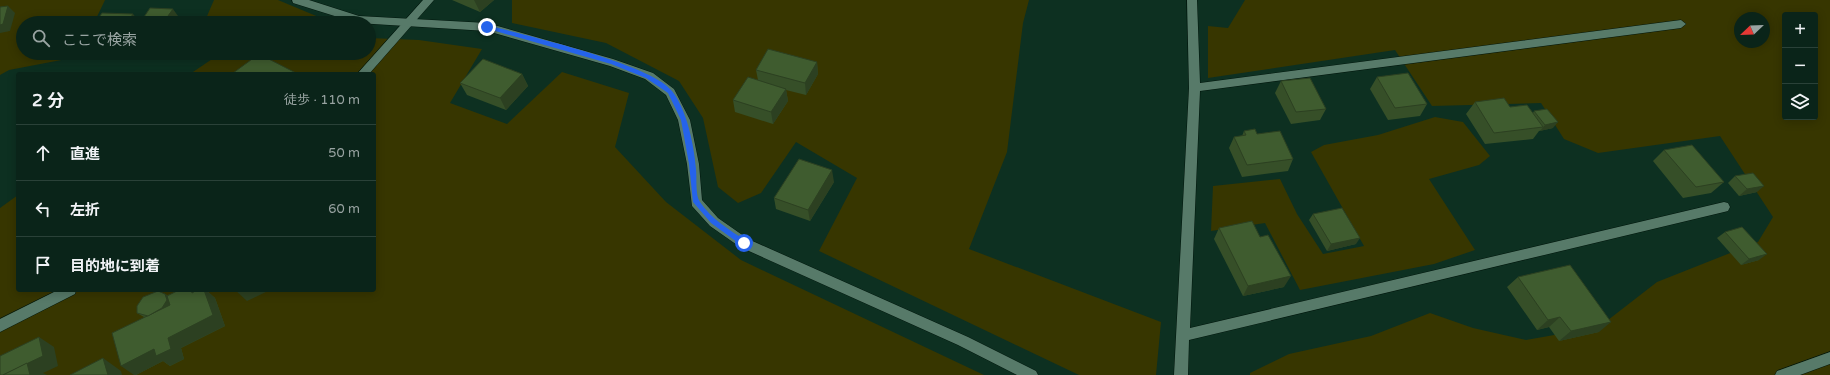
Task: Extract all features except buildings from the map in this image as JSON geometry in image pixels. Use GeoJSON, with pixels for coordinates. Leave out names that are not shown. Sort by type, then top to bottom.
{"type":"FeatureCollection","features":[{"type":"Feature","properties":{"kind":"street"},"geometry":{"type":"LineString","coordinates":[[297,0],[347,16]]}},
{"type":"Feature","properties":{"kind":"street"},"geometry":{"type":"LineString","coordinates":[[376,59],[429,0]]}},
{"type":"Feature","properties":{"kind":"street"},"geometry":{"type":"LineString","coordinates":[[1181,375],[1195,88],[1192,0]]}},
{"type":"Feature","properties":{"kind":"street"},"geometry":{"type":"LineString","coordinates":[[376,21],[487,27],[613,63],[649,76],[670,92],[684,120],[692,164],[696,202],[714,222],[744,243],[963,341],[1031,375]]}},
{"type":"Feature","properties":{"kind":"street"},"geometry":{"type":"LineString","coordinates":[[1195,88],[1681,24]]}},
{"type":"Feature","properties":{"kind":"street"},"geometry":{"type":"LineString","coordinates":[[365,72],[375,60]]}},
{"type":"Feature","properties":{"kind":"street"},"geometry":{"type":"LineString","coordinates":[[1184,335],[1724,207]]}},
{"type":"Feature","properties":{"kind":"street"},"geometry":{"type":"LineString","coordinates":[[0,326],[66,292]]}},
{"type":"Feature","properties":{"kind":"street"},"geometry":{"type":"LineString","coordinates":[[1782,375],[1830,358]]}},
{"type":"Feature","properties":{"kind":"shaded area"},"geometry":{"type":"Polygon","coordinates":[[[0,0],[105,0],[97,16],[16,16],[16,60],[61,60],[9,70],[0,75],[0,0]]]}},
{"type":"Feature","properties":{"kind":"shaded area"},"geometry":{"type":"Polygon","coordinates":[[[214,0],[278,0],[316,16],[207,16],[214,0]]]}},
{"type":"Feature","properties":{"kind":"shaded area"},"geometry":{"type":"Polygon","coordinates":[[[512,0],[1029,0],[1023,23],[1007,152],[969,249],[1161,322],[1156,375],[1079,375],[819,251],[857,178],[796,142],[761,193],[738,203],[718,187],[703,118],[679,81],[606,43],[512,23],[512,0]]]}},
{"type":"Feature","properties":{"kind":"shaded area"},"geometry":{"type":"Polygon","coordinates":[[[1245,0],[1830,0],[1830,375],[1250,375],[1250,373],[1289,354],[1371,336],[1430,313],[1473,328],[1526,340],[1599,327],[1657,282],[1758,242],[1773,217],[1720,136],[1598,153],[1564,139],[1541,103],[1432,106],[1395,50],[1208,78],[1208,26],[1228,28],[1245,0]]]}},
{"type":"Feature","properties":{"kind":"shaded area"},"geometry":{"type":"Polygon","coordinates":[[[376,38],[419,40],[482,49],[450,103],[507,124],[562,72],[629,93],[615,147],[666,202],[741,260],[984,375],[0,375],[0,208],[16,196],[16,292],[376,292],[376,72],[193,72],[211,60],[376,60],[376,38]]]}},
{"type":"Feature","properties":{"kind":"shaded area"},"geometry":{"type":"Polygon","coordinates":[[[1435,117],[1463,122],[1490,156],[1479,165],[1429,179],[1475,250],[1434,264],[1300,290],[1265,223],[1211,231],[1213,186],[1280,179],[1297,214],[1323,254],[1364,246],[1311,152],[1324,145],[1378,135],[1435,117]]]}},
{"type":"Feature","properties":{"kind":"route"},"geometry":{"type":"LineString","coordinates":[[487,27],[613,63],[649,76],[670,92],[684,120],[692,164],[696,202],[714,222],[744,243]]}}]}
